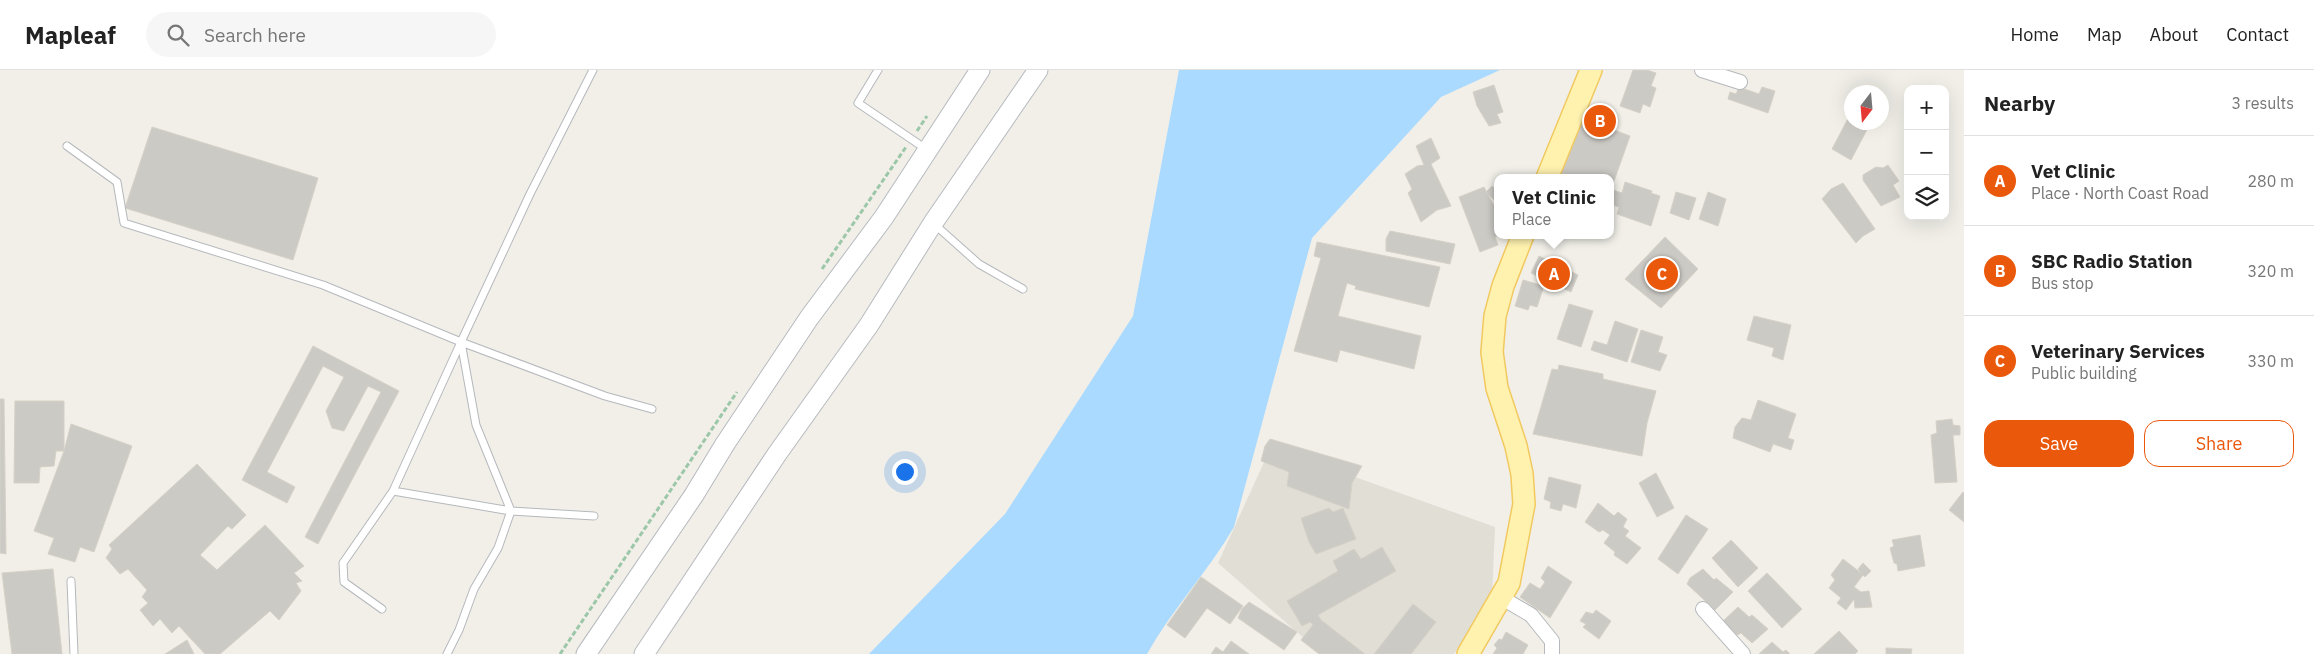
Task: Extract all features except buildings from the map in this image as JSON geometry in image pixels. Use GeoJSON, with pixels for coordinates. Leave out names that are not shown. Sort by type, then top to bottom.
{"type":"FeatureCollection","features":[{"type":"Feature","properties":{"kind":"main road"},"geometry":{"type":"LineString","coordinates":[[1550,174],[1591,70]]}},
{"type":"Feature","properties":{"kind":"main road"},"geometry":{"type":"LineString","coordinates":[[1468,654],[1509,583],[1524,504],[1522,474],[1516,446],[1497,388],[1492,352],[1495,316],[1503,286],[1521,239]]}},
{"type":"Feature","properties":{"kind":"street"},"geometry":{"type":"LineString","coordinates":[[586,654],[694,494],[809,318],[884,217],[980,70]]}},
{"type":"Feature","properties":{"kind":"street"},"geometry":{"type":"LineString","coordinates":[[644,654],[777,454],[868,326],[933,223],[1038,70]]}},
{"type":"Feature","properties":{"kind":"street"},"geometry":{"type":"LineString","coordinates":[[1702,70],[1740,82]]}},
{"type":"Feature","properties":{"kind":"street"},"geometry":{"type":"LineString","coordinates":[[1502,598],[1531,615],[1552,641],[1552,654]]}},
{"type":"Feature","properties":{"kind":"street"},"geometry":{"type":"LineString","coordinates":[[1703,609],[1743,654]]}},
{"type":"Feature","properties":{"kind":"lane"},"geometry":{"type":"LineString","coordinates":[[382,610],[344,582],[343,563],[394,491],[530,194],[593,70]]}},
{"type":"Feature","properties":{"kind":"lane"},"geometry":{"type":"LineString","coordinates":[[878,70],[858,103],[928,150]]}},
{"type":"Feature","properties":{"kind":"lane"},"geometry":{"type":"LineString","coordinates":[[67,146],[117,182],[124,223],[323,285],[461,342],[605,396],[652,409]]}},
{"type":"Feature","properties":{"kind":"lane"},"geometry":{"type":"LineString","coordinates":[[933,223],[978,264],[1023,289]]}},
{"type":"Feature","properties":{"kind":"lane"},"geometry":{"type":"LineString","coordinates":[[447,654],[459,630],[474,589],[498,548],[511,511],[476,425],[461,342]]}},
{"type":"Feature","properties":{"kind":"lane"},"geometry":{"type":"LineString","coordinates":[[394,491],[511,511],[594,516]]}},
{"type":"Feature","properties":{"kind":"lane"},"geometry":{"type":"LineString","coordinates":[[71,581],[74,654]]}},
{"type":"Feature","properties":{"kind":"shaded area"},"geometry":{"type":"Polygon","coordinates":[[[1271,447],[1495,527],[1492,598],[1454,654],[1322,654],[1218,563],[1271,447]]]}},
{"type":"Feature","properties":{"kind":"water"},"geometry":{"type":"Polygon","coordinates":[[[1179,70],[1500,70],[1441,97],[1312,238],[1234,527],[1213,560],[1167,622],[1147,654],[869,654],[1005,514],[1133,316],[1179,70]]]}},
{"type":"Feature","properties":{"kind":"place","name":"SBC Radio Station"},"geometry":{"type":"Point","coordinates":[1600,121]}},
{"type":"Feature","properties":{"kind":"place","name":"Vet Clinic"},"geometry":{"type":"Point","coordinates":[1554,274]}},
{"type":"Feature","properties":{"kind":"place","name":"Veterinary Services"},"geometry":{"type":"Point","coordinates":[1662,274]}}]}
